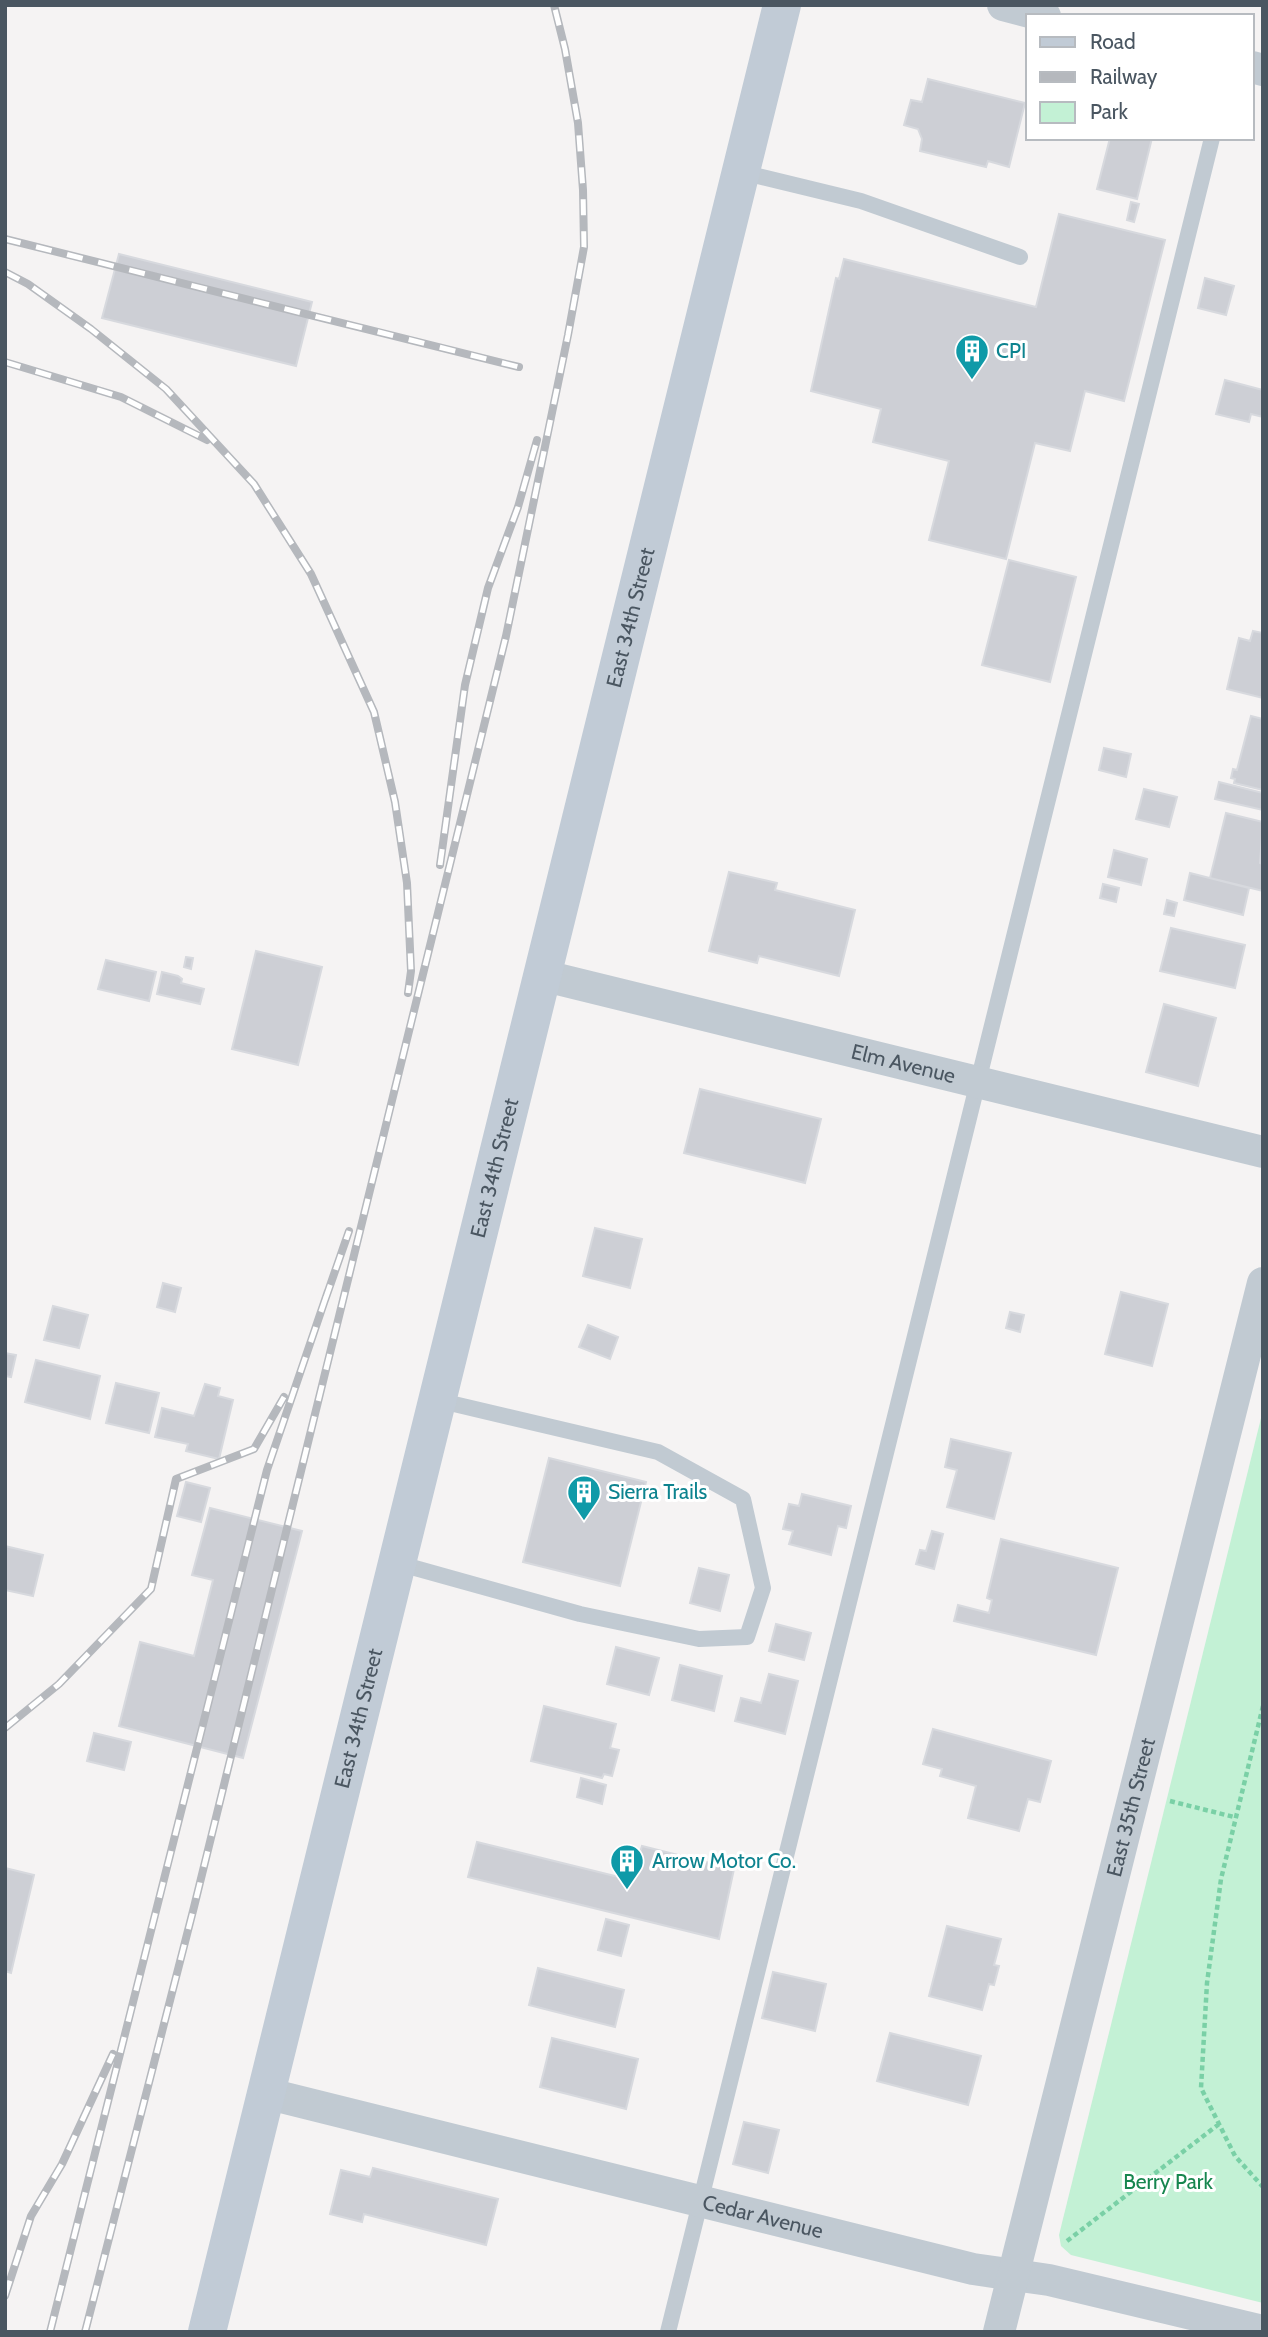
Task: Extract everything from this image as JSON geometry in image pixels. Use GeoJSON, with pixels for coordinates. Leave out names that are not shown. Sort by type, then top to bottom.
{"type":"FeatureCollection","features":[{"type":"Feature","properties":{"kind":"main road","name":"East 34th Street"},"geometry":{"type":"LineString","coordinates":[[207,2332],[782,5]]}},
{"type":"Feature","properties":{"kind":"street"},"geometry":{"type":"LineString","coordinates":[[1003,5],[1037,14]]}},
{"type":"Feature","properties":{"kind":"street","name":"Elm Avenue"},"geometry":{"type":"LineString","coordinates":[[541,975],[1263,1153]]}},
{"type":"Feature","properties":{"kind":"street","name":"East 35th Street"},"geometry":{"type":"LineString","coordinates":[[999,2332],[1263,1283]]}},
{"type":"Feature","properties":{"kind":"street","name":"Cedar Avenue"},"geometry":{"type":"LineString","coordinates":[[265,2093],[973,2269],[1049,2280],[1263,2331]]}},
{"type":"Feature","properties":{"kind":"lane"},"geometry":{"type":"LineString","coordinates":[[668,2332],[1212,140]]}},
{"type":"Feature","properties":{"kind":"lane"},"geometry":{"type":"LineString","coordinates":[[741,172],[861,201],[1020,257]]}},
{"type":"Feature","properties":{"kind":"lane"},"geometry":{"type":"LineString","coordinates":[[396,1563],[580,1614],[699,1639],[747,1637],[763,1588],[743,1499],[658,1452],[437,1400]]}},
{"type":"Feature","properties":{"kind":"path"},"geometry":{"type":"LineString","coordinates":[[1263,1706],[1221,1879],[1203,2029],[1201,2088],[1235,2156],[1263,2186]]}},
{"type":"Feature","properties":{"kind":"path"},"geometry":{"type":"LineString","coordinates":[[1170,1801],[1234,1817]]}},
{"type":"Feature","properties":{"kind":"path"},"geometry":{"type":"LineString","coordinates":[[1067,2241],[1219,2124]]}},
{"type":"Feature","properties":{"kind":"green space","name":"Berry Park"},"geometry":{"type":"Polygon","coordinates":[[[1263,1410],[1263,2303],[1071,2255],[1061,2246],[1059,2235],[1263,1410]]]}},
{"type":"Feature","properties":{"kind":"building"},"geometry":{"type":"Polygon","coordinates":[[[928,79],[1025,103],[1009,167],[988,161],[986,167],[920,151],[922,139],[918,129],[904,125],[911,100],[922,102],[928,79]]]}},
{"type":"Feature","properties":{"kind":"building"},"geometry":{"type":"Polygon","coordinates":[[[1109,140],[1152,140],[1137,199],[1097,189],[1109,140]]]}},
{"type":"Feature","properties":{"kind":"building"},"geometry":{"type":"Polygon","coordinates":[[[1131,202],[1139,204],[1134,222],[1127,220],[1131,202]]]}},
{"type":"Feature","properties":{"kind":"building","name":"CPI"},"geometry":{"type":"Polygon","coordinates":[[[1059,214],[1165,240],[1124,401],[1085,391],[1070,451],[1035,443],[1006,559],[929,540],[949,461],[873,442],[881,409],[811,391],[836,278],[839,279],[844,259],[1036,307],[1059,214]]]}},
{"type":"Feature","properties":{"kind":"building"},"geometry":{"type":"Polygon","coordinates":[[[119,254],[312,302],[296,366],[102,318],[119,254]]]}},
{"type":"Feature","properties":{"kind":"building"},"geometry":{"type":"Polygon","coordinates":[[[1205,278],[1234,286],[1226,315],[1198,308],[1205,278]]]}},
{"type":"Feature","properties":{"kind":"building"},"geometry":{"type":"Polygon","coordinates":[[[1225,380],[1263,390],[1263,417],[1251,414],[1249,422],[1216,414],[1225,380]]]}},
{"type":"Feature","properties":{"kind":"building"},"geometry":{"type":"Polygon","coordinates":[[[1009,560],[1076,577],[1050,682],[982,665],[1009,560]]]}},
{"type":"Feature","properties":{"kind":"building"},"geometry":{"type":"Polygon","coordinates":[[[1253,631],[1263,633],[1263,698],[1227,689],[1239,638],[1250,641],[1253,631]]]}},
{"type":"Feature","properties":{"kind":"building"},"geometry":{"type":"Polygon","coordinates":[[[1251,716],[1263,719],[1263,790],[1234,783],[1235,779],[1231,778],[1233,769],[1237,770],[1251,716]]]}},
{"type":"Feature","properties":{"kind":"building"},"geometry":{"type":"Polygon","coordinates":[[[1104,748],[1131,754],[1126,777],[1099,770],[1104,748]]]}},
{"type":"Feature","properties":{"kind":"building"},"geometry":{"type":"Polygon","coordinates":[[[1219,782],[1263,793],[1263,810],[1215,799],[1219,782]]]}},
{"type":"Feature","properties":{"kind":"building"},"geometry":{"type":"Polygon","coordinates":[[[1144,789],[1177,797],[1169,827],[1136,819],[1144,789]]]}},
{"type":"Feature","properties":{"kind":"building"},"geometry":{"type":"Polygon","coordinates":[[[1226,813],[1263,822],[1260,863],[1263,864],[1263,891],[1210,878],[1226,813]]]}},
{"type":"Feature","properties":{"kind":"building"},"geometry":{"type":"Polygon","coordinates":[[[1114,850],[1147,859],[1141,885],[1108,877],[1114,850]]]}},
{"type":"Feature","properties":{"kind":"building"},"geometry":{"type":"Polygon","coordinates":[[[729,872],[777,883],[775,890],[855,910],[839,976],[759,956],[757,963],[709,951],[729,872]]]}},
{"type":"Feature","properties":{"kind":"building"},"geometry":{"type":"Polygon","coordinates":[[[1190,873],[1249,888],[1243,915],[1184,900],[1190,873]]]}},
{"type":"Feature","properties":{"kind":"building"},"geometry":{"type":"Polygon","coordinates":[[[1103,884],[1119,888],[1116,902],[1100,898],[1103,884]]]}},
{"type":"Feature","properties":{"kind":"building"},"geometry":{"type":"Polygon","coordinates":[[[1167,900],[1177,903],[1174,916],[1164,914],[1167,900]]]}},
{"type":"Feature","properties":{"kind":"building"},"geometry":{"type":"Polygon","coordinates":[[[1171,928],[1245,945],[1235,988],[1160,971],[1171,928]]]}},
{"type":"Feature","properties":{"kind":"building"},"geometry":{"type":"Polygon","coordinates":[[[256,951],[322,967],[298,1065],[232,1049],[256,951]]]}},
{"type":"Feature","properties":{"kind":"building"},"geometry":{"type":"Polygon","coordinates":[[[186,957],[193,958],[191,969],[184,967],[186,957]]]}},
{"type":"Feature","properties":{"kind":"building"},"geometry":{"type":"Polygon","coordinates":[[[106,960],[156,972],[149,1001],[98,989],[106,960]]]}},
{"type":"Feature","properties":{"kind":"building"},"geometry":{"type":"Polygon","coordinates":[[[162,972],[178,976],[182,979],[181,983],[204,989],[200,1004],[157,994],[162,972]]]}},
{"type":"Feature","properties":{"kind":"building"},"geometry":{"type":"Polygon","coordinates":[[[1164,1004],[1216,1018],[1198,1086],[1146,1072],[1164,1004]]]}},
{"type":"Feature","properties":{"kind":"building"},"geometry":{"type":"Polygon","coordinates":[[[700,1089],[821,1119],[805,1183],[684,1153],[700,1089]]]}},
{"type":"Feature","properties":{"kind":"building"},"geometry":{"type":"Polygon","coordinates":[[[595,1228],[642,1239],[630,1288],[583,1276],[595,1228]]]}},
{"type":"Feature","properties":{"kind":"building"},"geometry":{"type":"Polygon","coordinates":[[[163,1283],[181,1288],[175,1312],[157,1307],[163,1283]]]}},
{"type":"Feature","properties":{"kind":"building"},"geometry":{"type":"Polygon","coordinates":[[[1121,1292],[1168,1304],[1152,1366],[1105,1354],[1121,1292]]]}},
{"type":"Feature","properties":{"kind":"building"},"geometry":{"type":"Polygon","coordinates":[[[53,1306],[88,1315],[79,1348],[44,1340],[53,1306]]]}},
{"type":"Feature","properties":{"kind":"building"},"geometry":{"type":"Polygon","coordinates":[[[1010,1312],[1024,1315],[1020,1332],[1006,1328],[1010,1312]]]}},
{"type":"Feature","properties":{"kind":"building"},"geometry":{"type":"Polygon","coordinates":[[[588,1325],[618,1337],[610,1359],[579,1347],[588,1325]]]}},
{"type":"Feature","properties":{"kind":"building"},"geometry":{"type":"Polygon","coordinates":[[[5,1353],[16,1355],[11,1377],[5,1376],[5,1353]]]}},
{"type":"Feature","properties":{"kind":"building"},"geometry":{"type":"Polygon","coordinates":[[[36,1360],[100,1376],[90,1419],[25,1402],[36,1360]]]}},
{"type":"Feature","properties":{"kind":"building"},"geometry":{"type":"Polygon","coordinates":[[[116,1383],[159,1393],[149,1433],[106,1423],[116,1383]]]}},
{"type":"Feature","properties":{"kind":"building"},"geometry":{"type":"Polygon","coordinates":[[[205,1384],[220,1388],[218,1396],[233,1400],[219,1459],[186,1451],[188,1444],[155,1437],[162,1408],[194,1416],[205,1384]]]}},
{"type":"Feature","properties":{"kind":"building"},"geometry":{"type":"Polygon","coordinates":[[[951,1439],[1011,1453],[994,1519],[947,1507],[957,1470],[945,1467],[951,1439]]]}},
{"type":"Feature","properties":{"kind":"building","name":"Sierra Trails"},"geometry":{"type":"Polygon","coordinates":[[[549,1458],[646,1482],[620,1586],[523,1562],[549,1458]]]}},
{"type":"Feature","properties":{"kind":"building"},"geometry":{"type":"Polygon","coordinates":[[[186,1482],[210,1488],[201,1522],[177,1516],[186,1482]]]}},
{"type":"Feature","properties":{"kind":"building"},"geometry":{"type":"Polygon","coordinates":[[[802,1494],[851,1506],[846,1528],[838,1526],[831,1555],[789,1544],[793,1531],[783,1529],[789,1504],[799,1506],[802,1494]]]}},
{"type":"Feature","properties":{"kind":"building"},"geometry":{"type":"Polygon","coordinates":[[[210,1508],[302,1531],[243,1758],[119,1726],[140,1642],[194,1656],[213,1580],[192,1575],[210,1508]]]}},
{"type":"Feature","properties":{"kind":"building"},"geometry":{"type":"Polygon","coordinates":[[[932,1531],[943,1534],[934,1569],[916,1564],[920,1550],[926,1551],[932,1531]]]}},
{"type":"Feature","properties":{"kind":"building"},"geometry":{"type":"Polygon","coordinates":[[[1001,1539],[1118,1568],[1096,1655],[954,1621],[958,1605],[989,1613],[992,1600],[987,1598],[1001,1539]]]}},
{"type":"Feature","properties":{"kind":"building"},"geometry":{"type":"Polygon","coordinates":[[[5,1546],[43,1555],[33,1596],[5,1590],[5,1546]]]}},
{"type":"Feature","properties":{"kind":"building"},"geometry":{"type":"Polygon","coordinates":[[[699,1568],[729,1575],[720,1611],[690,1603],[699,1568]]]}},
{"type":"Feature","properties":{"kind":"building"},"geometry":{"type":"Polygon","coordinates":[[[776,1624],[811,1633],[804,1660],[769,1651],[776,1624]]]}},
{"type":"Feature","properties":{"kind":"building"},"geometry":{"type":"Polygon","coordinates":[[[616,1647],[659,1658],[649,1695],[607,1684],[616,1647]]]}},
{"type":"Feature","properties":{"kind":"building"},"geometry":{"type":"Polygon","coordinates":[[[680,1665],[722,1676],[714,1711],[672,1700],[680,1665]]]}},
{"type":"Feature","properties":{"kind":"building"},"geometry":{"type":"Polygon","coordinates":[[[769,1674],[798,1681],[785,1734],[735,1721],[741,1698],[761,1703],[769,1674]]]}},
{"type":"Feature","properties":{"kind":"building"},"geometry":{"type":"Polygon","coordinates":[[[544,1706],[616,1724],[610,1748],[619,1750],[612,1776],[604,1774],[602,1778],[531,1761],[544,1706]]]}},
{"type":"Feature","properties":{"kind":"building"},"geometry":{"type":"Polygon","coordinates":[[[933,1729],[1051,1761],[1040,1802],[1028,1799],[1019,1831],[968,1818],[976,1786],[940,1776],[942,1769],[923,1764],[933,1729]]]}},
{"type":"Feature","properties":{"kind":"building"},"geometry":{"type":"Polygon","coordinates":[[[94,1733],[131,1742],[124,1770],[87,1761],[94,1733]]]}},
{"type":"Feature","properties":{"kind":"building"},"geometry":{"type":"Polygon","coordinates":[[[581,1778],[606,1785],[602,1804],[577,1797],[581,1778]]]}},
{"type":"Feature","properties":{"kind":"building","name":"Arrow Motor Co."},"geometry":{"type":"Polygon","coordinates":[[[477,1842],[631,1880],[642,1846],[734,1869],[719,1939],[468,1877],[477,1842]]]}},
{"type":"Feature","properties":{"kind":"building"},"geometry":{"type":"Polygon","coordinates":[[[5,1868],[34,1875],[11,1973],[5,1971],[5,1868]]]}},
{"type":"Feature","properties":{"kind":"building"},"geometry":{"type":"Polygon","coordinates":[[[606,1919],[629,1925],[621,1956],[598,1950],[606,1919]]]}},
{"type":"Feature","properties":{"kind":"building"},"geometry":{"type":"Polygon","coordinates":[[[947,1926],[1001,1939],[994,1965],[999,1966],[994,1985],[989,1984],[982,2010],[929,1996],[947,1926]]]}},
{"type":"Feature","properties":{"kind":"building"},"geometry":{"type":"Polygon","coordinates":[[[538,1968],[624,1990],[615,2027],[529,2005],[538,1968]]]}},
{"type":"Feature","properties":{"kind":"building"},"geometry":{"type":"Polygon","coordinates":[[[773,1972],[826,1984],[815,2031],[762,2018],[773,1972]]]}},
{"type":"Feature","properties":{"kind":"building"},"geometry":{"type":"Polygon","coordinates":[[[890,2033],[981,2056],[968,2105],[877,2081],[890,2033]]]}},
{"type":"Feature","properties":{"kind":"building"},"geometry":{"type":"Polygon","coordinates":[[[552,2038],[638,2059],[626,2109],[540,2087],[552,2038]]]}},
{"type":"Feature","properties":{"kind":"building"},"geometry":{"type":"Polygon","coordinates":[[[744,2122],[779,2130],[768,2173],[733,2164],[744,2122]]]}},
{"type":"Feature","properties":{"kind":"building"},"geometry":{"type":"Polygon","coordinates":[[[373,2168],[498,2199],[486,2245],[364,2214],[362,2222],[330,2214],[341,2170],[370,2177],[373,2168]]]}},
{"type":"Feature","properties":{"kind":"railway"},"geometry":{"type":"LineString","coordinates":[[85,2332],[194,1907],[506,636],[568,335],[584,247],[583,190],[578,123],[554,5]]}},
{"type":"Feature","properties":{"kind":"railway"},"geometry":{"type":"LineString","coordinates":[[5,239],[519,367]]}},
{"type":"Feature","properties":{"kind":"railway"},"geometry":{"type":"LineString","coordinates":[[5,272],[28,284],[91,329],[166,389],[254,484],[311,574],[374,712],[395,802],[407,883],[411,971],[408,993]]}},
{"type":"Feature","properties":{"kind":"railway"},"geometry":{"type":"LineString","coordinates":[[5,362],[121,397],[207,440]]}},
{"type":"Feature","properties":{"kind":"railway"},"geometry":{"type":"LineString","coordinates":[[440,865],[465,685],[488,588],[518,507],[537,440]]}},
{"type":"Feature","properties":{"kind":"railway"},"geometry":{"type":"LineString","coordinates":[[325,1300],[349,1231]]}},
{"type":"Feature","properties":{"kind":"railway"},"geometry":{"type":"LineString","coordinates":[[50,2332],[267,1470],[328,1291]]}},
{"type":"Feature","properties":{"kind":"railway"},"geometry":{"type":"LineString","coordinates":[[5,1728],[59,1684],[151,1589],[176,1479],[254,1449],[284,1397]]}},
{"type":"Feature","properties":{"kind":"railway"},"geometry":{"type":"LineString","coordinates":[[5,2296],[31,2216],[62,2164],[113,2054]]}},
{"type":"Feature","properties":{"kind":"place","name":"CPI"},"geometry":{"type":"Point","coordinates":[972,381]}},
{"type":"Feature","properties":{"kind":"place","name":"Sierra Trails"},"geometry":{"type":"Point","coordinates":[584,1522]}},
{"type":"Feature","properties":{"kind":"place","name":"Arrow Motor Co."},"geometry":{"type":"Point","coordinates":[627,1891]}}]}
